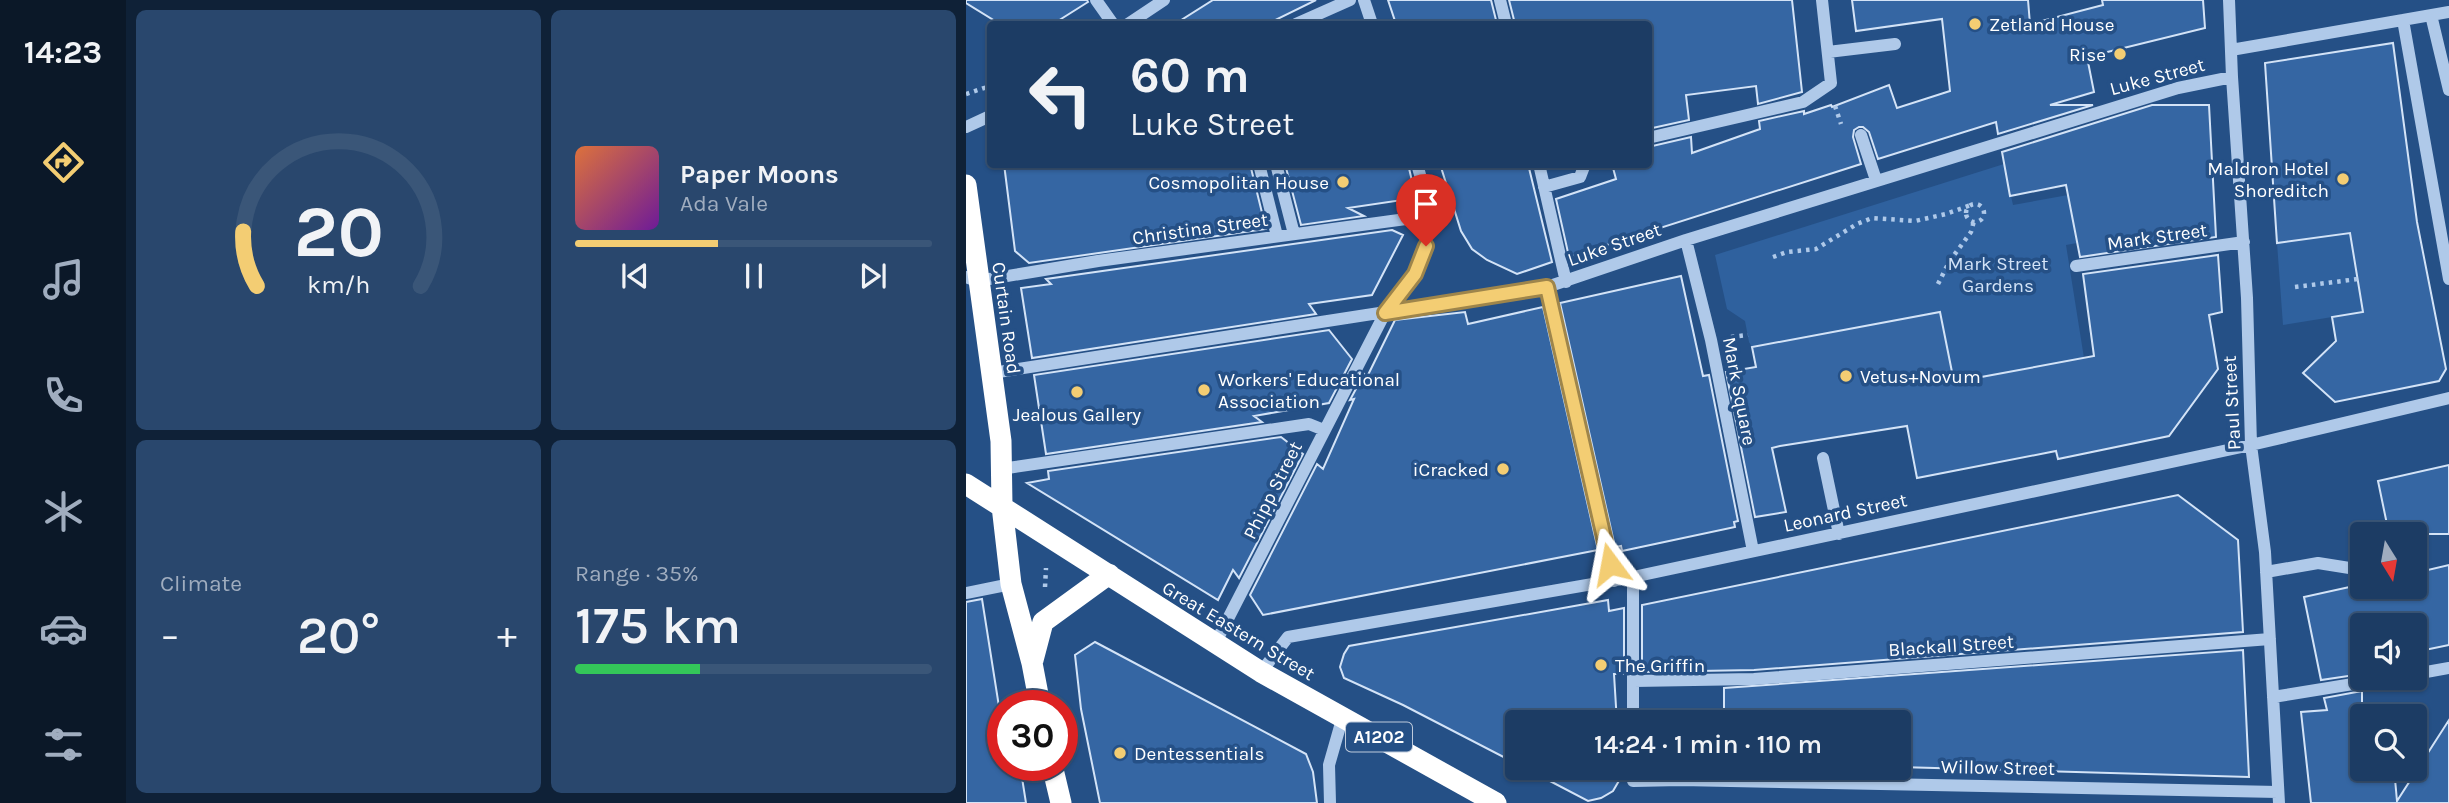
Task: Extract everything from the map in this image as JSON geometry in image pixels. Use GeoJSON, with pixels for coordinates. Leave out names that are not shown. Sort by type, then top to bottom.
{"type":"FeatureCollection","features":[{"type":"Feature","properties":{"kind":"highway","name":"Curtain Road"},"geometry":{"type":"LineString","coordinates":[[966,185],[972,279],[992,373],[1001,441],[1002,506],[1011,584],[1037,690]]}},
{"type":"Feature","properties":{"kind":"highway","name":"Great Eastern Street"},"geometry":{"type":"LineString","coordinates":[[966,484],[1261,673],[1496,803]]}},
{"type":"Feature","properties":{"kind":"highway"},"geometry":{"type":"LineString","coordinates":[[1032,663],[1043,622],[1109,575]]}},
{"type":"Feature","properties":{"kind":"highway"},"geometry":{"type":"LineString","coordinates":[[1056,781],[1061,803]]}},
{"type":"Feature","properties":{"kind":"street"},"geometry":{"type":"LineString","coordinates":[[1096,0],[1111,21]]}},
{"type":"Feature","properties":{"kind":"street"},"geometry":{"type":"LineString","coordinates":[[1132,21],[1164,0]]}},
{"type":"Feature","properties":{"kind":"street"},"geometry":{"type":"LineString","coordinates":[[1303,21],[1350,0]]}},
{"type":"Feature","properties":{"kind":"street"},"geometry":{"type":"LineString","coordinates":[[1364,0],[1371,21]]}},
{"type":"Feature","properties":{"kind":"street"},"geometry":{"type":"LineString","coordinates":[[1500,0],[1505,21]]}},
{"type":"Feature","properties":{"kind":"street"},"geometry":{"type":"LineString","coordinates":[[1652,137],[1803,102],[1831,83],[1822,0]]}},
{"type":"Feature","properties":{"kind":"street","name":"Paul Street"},"geometry":{"type":"LineString","coordinates":[[2230,0],[2232,77],[2244,243],[2251,445],[2265,552],[2278,798]]}},
{"type":"Feature","properties":{"kind":"street"},"geometry":{"type":"LineString","coordinates":[[2231,50],[2449,12]]}},
{"type":"Feature","properties":{"kind":"street"},"geometry":{"type":"LineString","coordinates":[[2431,15],[2449,90]]}},
{"type":"Feature","properties":{"kind":"street"},"geometry":{"type":"LineString","coordinates":[[2403,20],[2449,279]]}},
{"type":"Feature","properties":{"kind":"street"},"geometry":{"type":"LineString","coordinates":[[1828,52],[1895,44]]}},
{"type":"Feature","properties":{"kind":"street","name":"Luke Street"},"geometry":{"type":"LineString","coordinates":[[992,373],[1547,287],[1876,180],[2178,88],[2232,77]]}},
{"type":"Feature","properties":{"kind":"street"},"geometry":{"type":"LineString","coordinates":[[966,127],[987,117]]}},
{"type":"Feature","properties":{"kind":"street"},"geometry":{"type":"LineString","coordinates":[[1861,135],[1876,180]]}},
{"type":"Feature","properties":{"kind":"street"},"geometry":{"type":"LineString","coordinates":[[1260,168],[1277,236]]}},
{"type":"Feature","properties":{"kind":"street"},"geometry":{"type":"LineString","coordinates":[[1277,168],[1294,234]]}},
{"type":"Feature","properties":{"kind":"street","name":"Phipp Street"},"geometry":{"type":"LineString","coordinates":[[1215,643],[1385,313],[1415,274],[1426,246],[1428,216],[1426,192],[1418,168]]}},
{"type":"Feature","properties":{"kind":"street"},"geometry":{"type":"LineString","coordinates":[[1540,168],[1566,282]]}},
{"type":"Feature","properties":{"kind":"street"},"geometry":{"type":"LineString","coordinates":[[1544,187],[1580,177],[1584,168]]}},
{"type":"Feature","properties":{"kind":"street","name":"Christina Street"},"geometry":{"type":"LineString","coordinates":[[972,279],[1428,216]]}},
{"type":"Feature","properties":{"kind":"street","name":"Mark Square"},"geometry":{"type":"LineString","coordinates":[[1686,240],[1711,340],[1753,551]]}},
{"type":"Feature","properties":{"kind":"street","name":"Mark Street"},"geometry":{"type":"LineString","coordinates":[[2076,266],[2244,243]]}},
{"type":"Feature","properties":{"kind":"street"},"geometry":{"type":"LineString","coordinates":[[1547,287],[1614,581]]}},
{"type":"Feature","properties":{"kind":"street","name":"Leonard Street"},"geometry":{"type":"LineString","coordinates":[[1261,673],[1288,637],[1614,581],[2251,445],[2449,398]]}},
{"type":"Feature","properties":{"kind":"street"},"geometry":{"type":"LineString","coordinates":[[1001,469],[1309,424],[1324,430]]}},
{"type":"Feature","properties":{"kind":"street"},"geometry":{"type":"LineString","coordinates":[[1823,458],[1839,534]]}},
{"type":"Feature","properties":{"kind":"street"},"geometry":{"type":"LineString","coordinates":[[2266,572],[2318,563],[2350,568]]}},
{"type":"Feature","properties":{"kind":"street"},"geometry":{"type":"LineString","coordinates":[[1633,577],[1633,710]]}},
{"type":"Feature","properties":{"kind":"street"},"geometry":{"type":"LineString","coordinates":[[966,593],[1011,584]]}},
{"type":"Feature","properties":{"kind":"street","name":"Blackall Street"},"geometry":{"type":"LineString","coordinates":[[1634,681],[1779,678],[2270,639]]}},
{"type":"Feature","properties":{"kind":"street"},"geometry":{"type":"LineString","coordinates":[[2427,672],[2449,668]]}},
{"type":"Feature","properties":{"kind":"street"},"geometry":{"type":"LineString","coordinates":[[2273,697],[2350,684]]}},
{"type":"Feature","properties":{"kind":"street"},"geometry":{"type":"LineString","coordinates":[[1330,803],[1329,765],[1343,716]]}},
{"type":"Feature","properties":{"kind":"street","name":"Willow Street"},"geometry":{"type":"LineString","coordinates":[[1681,780],[2278,798]]}},
{"type":"Feature","properties":{"kind":"path"},"geometry":{"type":"LineString","coordinates":[[966,93],[987,87]]}},
{"type":"Feature","properties":{"kind":"path"},"geometry":{"type":"LineString","coordinates":[[1773,257],[1815,249],[1857,223],[1872,218],[1915,221],[1979,204],[1984,210],[1982,218],[1974,221]]}},
{"type":"Feature","properties":{"kind":"path"},"geometry":{"type":"LineString","coordinates":[[1971,205],[1967,216],[1974,221]]}},
{"type":"Feature","properties":{"kind":"path"},"geometry":{"type":"LineString","coordinates":[[1938,284],[1949,262],[1971,232],[1974,221]]}},
{"type":"Feature","properties":{"kind":"path"},"geometry":{"type":"LineString","coordinates":[[2295,287],[2358,279]]}},
{"type":"Feature","properties":{"kind":"path"},"geometry":{"type":"LineString","coordinates":[[1045,587],[1046,568]]}},
{"type":"Feature","properties":{"kind":"green space","name":"Mark Street Gardens"},"geometry":{"type":"Polygon","coordinates":[[[2004,164],[2013,205],[2068,195],[2077,243],[2066,245],[2084,358],[1954,382],[1940,312],[1752,347],[1745,321],[1727,309],[1715,255],[2004,164]]]}},
{"type":"Feature","properties":{"kind":"green space"},"geometry":{"type":"Polygon","coordinates":[[[2350,233],[2363,312],[2283,325],[2277,243],[2350,233]]]}},
{"type":"Feature","properties":{"kind":"building"},"geometry":{"type":"Polygon","coordinates":[[[966,0],[1088,2],[1058,21],[995,21],[966,3],[966,0]]]}},
{"type":"Feature","properties":{"kind":"building"},"geometry":{"type":"Polygon","coordinates":[[[1213,0],[1316,0],[1273,21],[1180,21],[1213,0]]]}},
{"type":"Feature","properties":{"kind":"building"},"geometry":{"type":"Polygon","coordinates":[[[1388,0],[1491,0],[1496,21],[1395,21],[1388,0]]]}},
{"type":"Feature","properties":{"kind":"building"},"geometry":{"type":"Polygon","coordinates":[[[1509,0],[1792,0],[1802,92],[1758,104],[1756,86],[1686,95],[1689,120],[1652,128],[1652,21],[1514,21],[1509,0]]]}},
{"type":"Feature","properties":{"kind":"building"},"geometry":{"type":"Polygon","coordinates":[[[1852,0],[2028,0],[2030,24],[2103,5],[2102,0],[2203,0],[2205,28],[2087,57],[2094,92],[2050,105],[2093,105],[1998,134],[1996,122],[1878,159],[1869,132],[1859,127],[1854,130],[1853,137],[1861,164],[1569,257],[1556,199],[1616,179],[1613,168],[1652,168],[1652,146],[1691,137],[1692,153],[1760,129],[1759,121],[1804,111],[1804,114],[1831,105],[1832,107],[1889,85],[1897,108],[1950,91],[1942,19],[1856,31],[1852,0]]]}},
{"type":"Feature","properties":{"kind":"building"},"geometry":{"type":"Polygon","coordinates":[[[2393,43],[2417,222],[2446,369],[2439,381],[2335,402],[2303,373],[2336,341],[2332,317],[2363,312],[2350,233],[2277,243],[2265,63],[2393,43]]]}},
{"type":"Feature","properties":{"kind":"building"},"geometry":{"type":"Polygon","coordinates":[[[2152,105],[2209,105],[2216,237],[2080,257],[2066,185],[2010,196],[2002,152],[2152,105]]]}},
{"type":"Feature","properties":{"kind":"building"},"geometry":{"type":"Polygon","coordinates":[[[1005,168],[1251,168],[1266,229],[1029,263],[1015,251],[1005,168]]]}},
{"type":"Feature","properties":{"kind":"building","name":"Cosmopolitan House"},"geometry":{"type":"Polygon","coordinates":[[[1286,168],[1409,168],[1416,198],[1348,208],[1364,216],[1301,225],[1286,168]]]}},
{"type":"Feature","properties":{"kind":"building"},"geometry":{"type":"Polygon","coordinates":[[[1441,168],[1529,168],[1552,262],[1517,274],[1487,260],[1472,249],[1461,231],[1441,168]]]}},
{"type":"Feature","properties":{"kind":"building"},"geometry":{"type":"Polygon","coordinates":[[[1392,230],[1403,235],[1372,295],[1309,304],[1316,314],[1032,358],[1021,288],[1051,284],[1046,279],[1392,230]]]}},
{"type":"Feature","properties":{"kind":"building"},"geometry":{"type":"Polygon","coordinates":[[[2218,255],[2222,312],[2209,315],[2218,369],[2169,436],[2058,459],[2056,451],[1917,478],[1907,426],[1780,446],[1772,448],[1786,512],[1755,517],[1726,372],[1756,367],[1752,347],[1940,312],[1954,382],[2094,356],[2083,274],[2218,255]]]}},
{"type":"Feature","properties":{"kind":"building"},"geometry":{"type":"Polygon","coordinates":[[[1681,276],[1703,376],[1709,375],[1738,521],[1734,522],[1735,527],[1622,551],[1621,546],[1615,547],[1560,303],[1681,276]]]}},
{"type":"Feature","properties":{"kind":"building"},"geometry":{"type":"Polygon","coordinates":[[[1543,307],[1598,550],[1263,615],[1250,595],[1317,464],[1323,469],[1354,399],[1350,400],[1364,374],[1367,377],[1395,320],[1465,312],[1468,324],[1543,307]]]}},
{"type":"Feature","properties":{"kind":"building"},"geometry":{"type":"Polygon","coordinates":[[[1329,330],[1352,359],[1329,403],[1254,416],[1262,422],[1046,454],[1034,375],[1329,330]]]}},
{"type":"Feature","properties":{"kind":"building"},"geometry":{"type":"Polygon","coordinates":[[[1281,437],[1303,454],[1239,578],[1233,570],[1218,600],[1027,483],[1049,479],[1048,471],[1281,437]]]}},
{"type":"Feature","properties":{"kind":"building"},"geometry":{"type":"Polygon","coordinates":[[[2449,465],[2449,534],[2427,534],[2427,522],[2387,522],[2378,481],[2449,465]]]}},
{"type":"Feature","properties":{"kind":"building"},"geometry":{"type":"Polygon","coordinates":[[[2178,495],[2238,540],[2243,632],[1754,670],[1642,672],[1642,605],[2178,495]]]}},
{"type":"Feature","properties":{"kind":"building"},"geometry":{"type":"Polygon","coordinates":[[[2449,565],[2449,645],[2427,650],[2427,613],[2350,613],[2350,676],[2321,680],[2304,597],[2350,587],[2350,599],[2427,599],[2427,570],[2449,565]]]}},
{"type":"Feature","properties":{"kind":"building"},"geometry":{"type":"Polygon","coordinates":[[[982,599],[996,690],[987,690],[987,781],[1023,781],[1026,803],[966,803],[966,602],[982,599]]]}},
{"type":"Feature","properties":{"kind":"building"},"geometry":{"type":"Polygon","coordinates":[[[1608,600],[1609,611],[1624,608],[1624,674],[1614,674],[1616,710],[1505,710],[1505,758],[1344,678],[1340,667],[1349,646],[1608,600]]]}},
{"type":"Feature","properties":{"kind":"building"},"geometry":{"type":"Polygon","coordinates":[[[1095,642],[1306,754],[1313,772],[1317,803],[1100,803],[1081,709],[1075,655],[1095,642]]]}},
{"type":"Feature","properties":{"kind":"building"},"geometry":{"type":"Polygon","coordinates":[[[2243,650],[2249,777],[1911,767],[1911,710],[1724,710],[1724,688],[2243,650]]]}},
{"type":"Feature","properties":{"kind":"building"},"geometry":{"type":"Polygon","coordinates":[[[2362,691],[2362,704],[2350,704],[2350,781],[2395,781],[2397,801],[2410,781],[2427,781],[2427,754],[2449,720],[2449,803],[2311,803],[2301,712],[2327,710],[2324,698],[2362,691]]]}},
{"type":"Feature","properties":{"kind":"building"},"geometry":{"type":"Polygon","coordinates":[[[1548,780],[1619,780],[1613,791],[1588,801],[1548,780]]]}},
{"type":"Feature","properties":{"kind":"place","name":"Zetland House"},"geometry":{"type":"Point","coordinates":[1975,24]}},
{"type":"Feature","properties":{"kind":"place","name":"Rise"},"geometry":{"type":"Point","coordinates":[2120,54]}},
{"type":"Feature","properties":{"kind":"place","name":"Maldron Hotel Shoreditch"},"geometry":{"type":"Point","coordinates":[2343,179]}},
{"type":"Feature","properties":{"kind":"place","name":"Cosmopolitan House"},"geometry":{"type":"Point","coordinates":[1343,182]}},
{"type":"Feature","properties":{"kind":"place","name":"Vetus+Novum"},"geometry":{"type":"Point","coordinates":[1846,376]}},
{"type":"Feature","properties":{"kind":"place","name":"Workers' Educational Association"},"geometry":{"type":"Point","coordinates":[1204,390]}},
{"type":"Feature","properties":{"kind":"place","name":"Jealous Gallery"},"geometry":{"type":"Point","coordinates":[1077,392]}},
{"type":"Feature","properties":{"kind":"place","name":"iCracked"},"geometry":{"type":"Point","coordinates":[1503,469]}},
{"type":"Feature","properties":{"kind":"place","name":"The Griffin"},"geometry":{"type":"Point","coordinates":[1601,665]}},
{"type":"Feature","properties":{"kind":"place","name":"Dentessentials"},"geometry":{"type":"Point","coordinates":[1120,753]}},
{"type":"Feature","properties":{"kind":"route"},"geometry":{"type":"LineString","coordinates":[[1426,246],[1415,274],[1385,313],[1547,287],[1610,564]]}}]}
